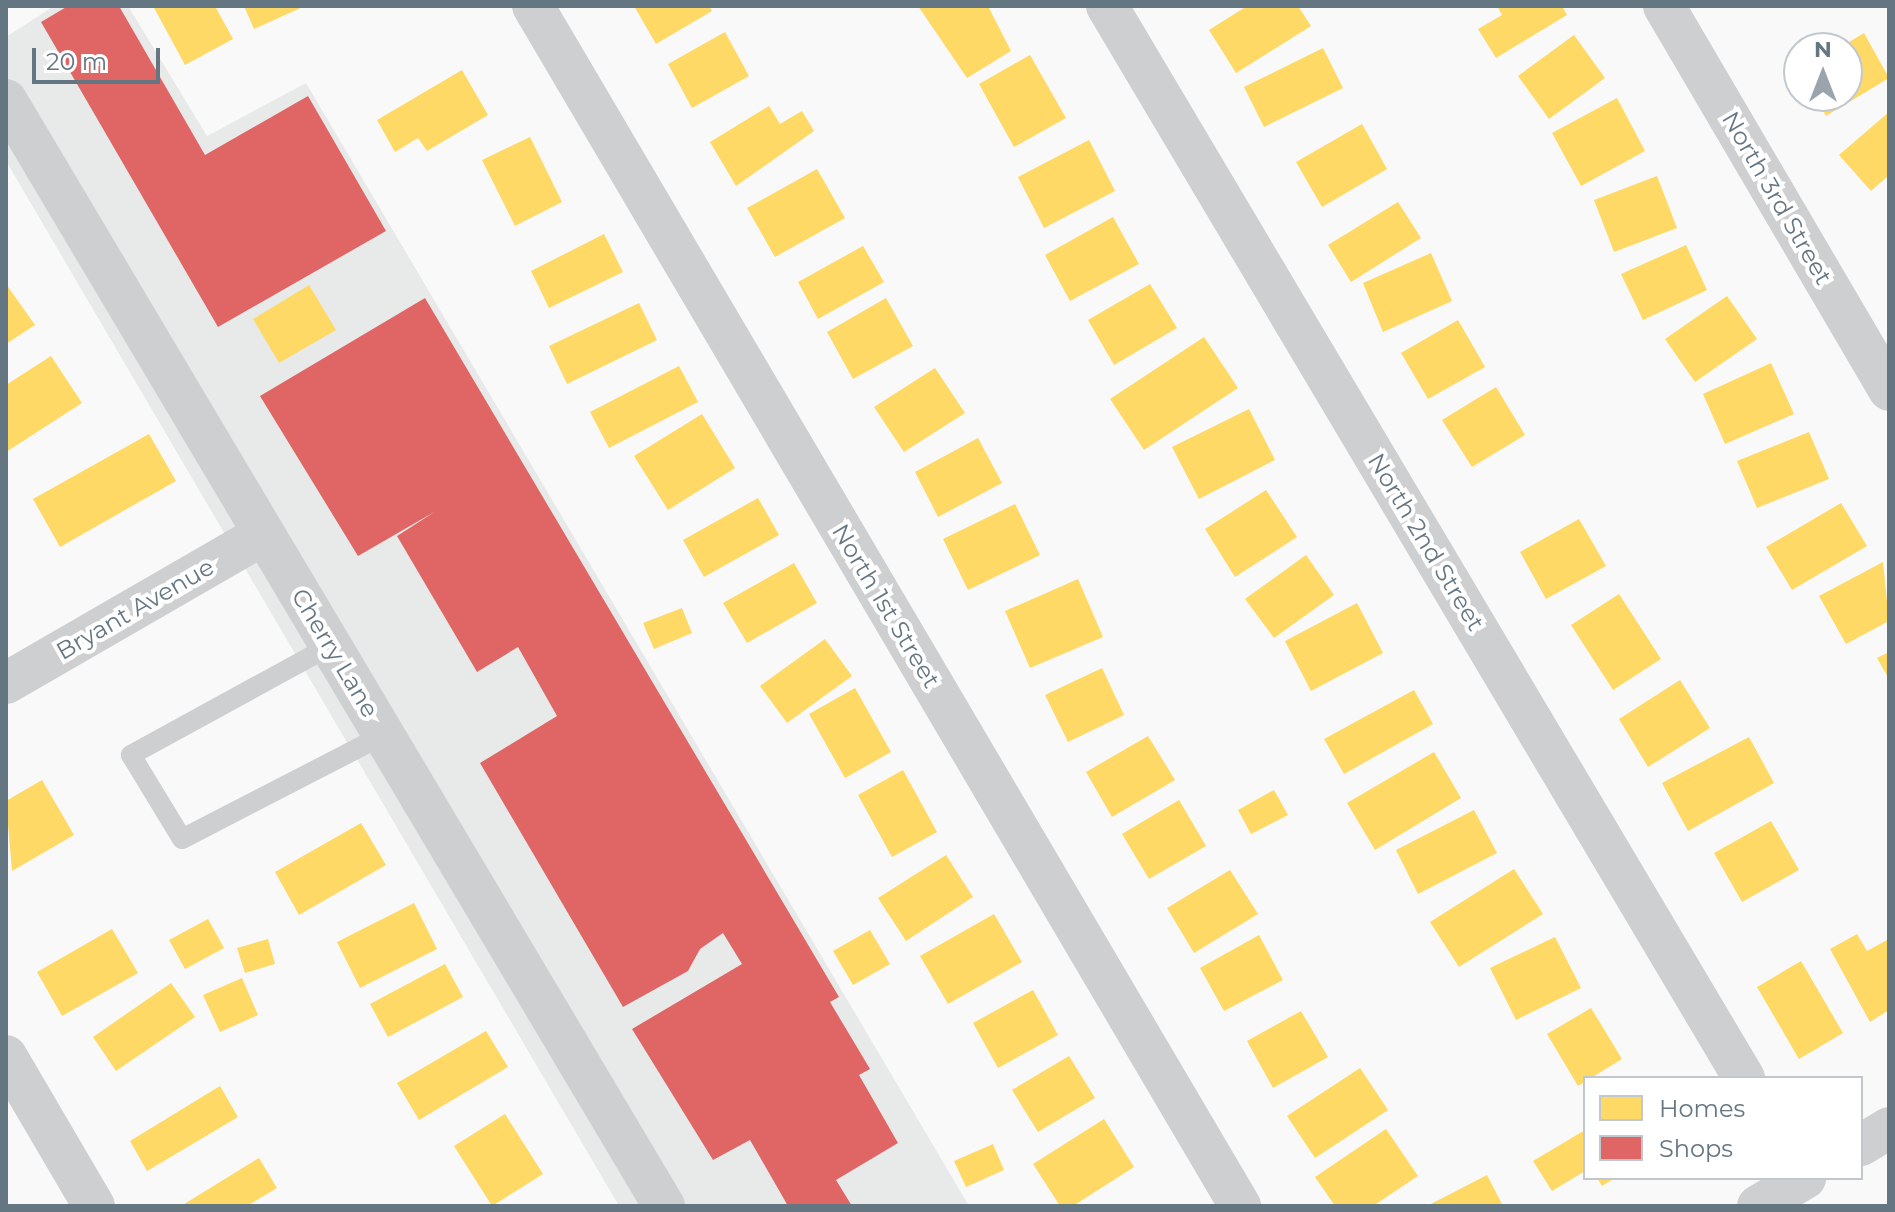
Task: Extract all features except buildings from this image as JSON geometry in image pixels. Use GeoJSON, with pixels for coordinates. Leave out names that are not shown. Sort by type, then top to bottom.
{"type":"FeatureCollection","features":[{"type":"Feature","properties":{"kind":"street","name":"North 1st Street"},"geometry":{"type":"LineString","coordinates":[[533,6],[1240,1206]]}},
{"type":"Feature","properties":{"kind":"street","name":"North 2nd Street"},"geometry":{"type":"LineString","coordinates":[[1107,6],[1743,1076]]}},
{"type":"Feature","properties":{"kind":"street","name":"North 3rd Street"},"geometry":{"type":"LineString","coordinates":[[1664,6],[1889,390]]}},
{"type":"Feature","properties":{"kind":"street","name":"Cherry Lane"},"geometry":{"type":"LineString","coordinates":[[6,100],[664,1206]]}},
{"type":"Feature","properties":{"kind":"street","name":"Bryant Avenue"},"geometry":{"type":"LineString","coordinates":[[6,683],[264,534]]}},
{"type":"Feature","properties":{"kind":"street"},"geometry":{"type":"LineString","coordinates":[[6,1056],[94,1206]]}},
{"type":"Feature","properties":{"kind":"street"},"geometry":{"type":"LineString","coordinates":[[1863,1144],[1889,1128]]}},
{"type":"Feature","properties":{"kind":"street"},"geometry":{"type":"LineString","coordinates":[[1758,1206],[1801,1180]]}},
{"type":"Feature","properties":{"kind":"street"},"geometry":{"type":"LineString","coordinates":[[1805,1180],[1820,1206]]}},
{"type":"Feature","properties":{"kind":"lane"},"geometry":{"type":"LineString","coordinates":[[330,646],[131,755],[182,839],[385,734]]}},
{"type":"Feature","properties":{"kind":"shaded area"},"geometry":{"type":"Polygon","coordinates":[[[54,6],[128,6],[207,136],[306,83],[969,1206],[619,1206],[6,161],[6,37],[54,6]]]}}]}
